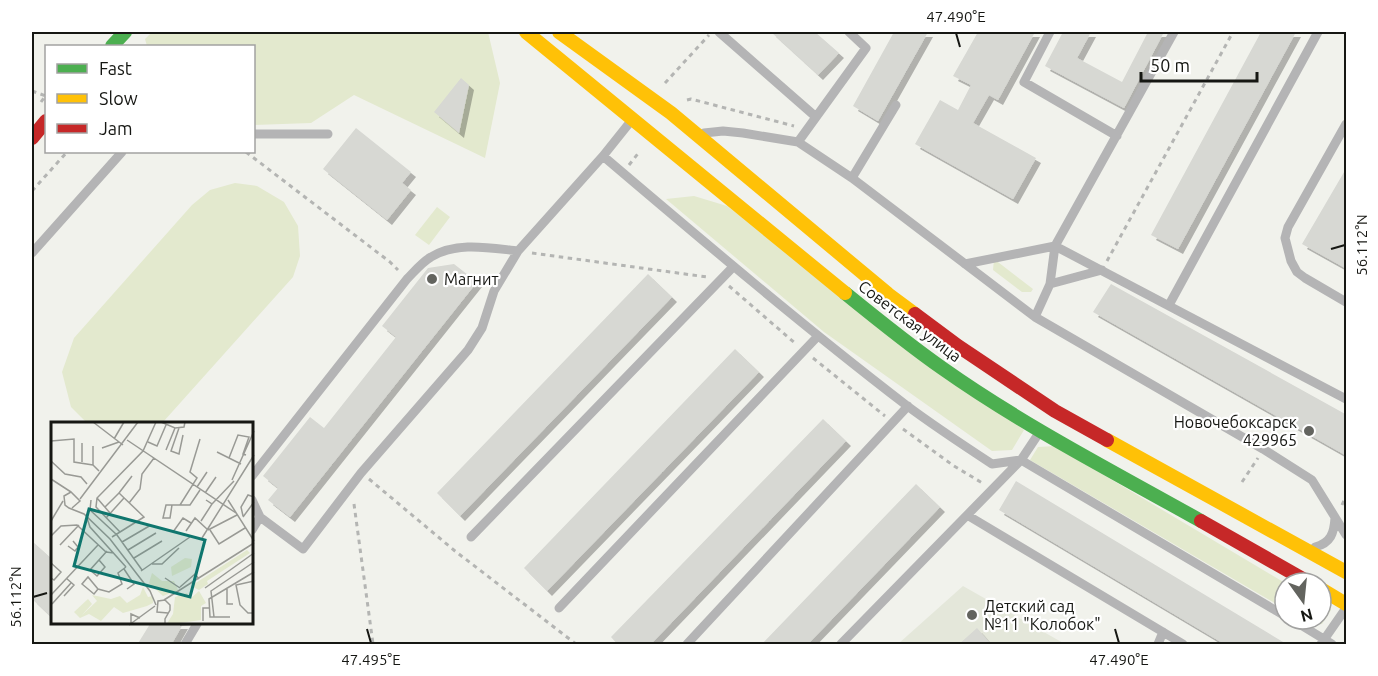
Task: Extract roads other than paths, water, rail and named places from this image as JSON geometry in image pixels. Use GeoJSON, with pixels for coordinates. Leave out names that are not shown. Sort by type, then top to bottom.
{"type":"FeatureCollection","features":[{"type":"Feature","properties":{"kind":"main road"},"geometry":{"type":"LineString","coordinates":[[113,45],[125,32]]}},
{"type":"Feature","properties":{"kind":"main road","name":"Советская улица"},"geometry":{"type":"LineString","coordinates":[[526,32],[906,341],[978,392],[1040,431],[1289,571]]}},
{"type":"Feature","properties":{"kind":"main road","name":"Советская улица"},"geometry":{"type":"LineString","coordinates":[[559,32],[670,113],[888,294],[984,364],[1054,411],[1347,572]]}},
{"type":"Feature","properties":{"kind":"main road"},"geometry":{"type":"LineString","coordinates":[[32,138],[45,122]]}},
{"type":"Feature","properties":{"kind":"main road"},"geometry":{"type":"LineString","coordinates":[[1333,597],[1347,606]]}},
{"type":"Feature","properties":{"kind":"lane"},"geometry":{"type":"LineString","coordinates":[[719,32],[816,117]]}},
{"type":"Feature","properties":{"kind":"lane"},"geometry":{"type":"LineString","coordinates":[[798,142],[866,48],[849,32]]}},
{"type":"Feature","properties":{"kind":"lane"},"geometry":{"type":"LineString","coordinates":[[1050,32],[1024,82],[1117,136]]}},
{"type":"Feature","properties":{"kind":"lane"},"geometry":{"type":"LineString","coordinates":[[1035,317],[1050,284],[1055,246],[1174,32]]}},
{"type":"Feature","properties":{"kind":"lane"},"geometry":{"type":"LineString","coordinates":[[1169,305],[1317,32]]}},
{"type":"Feature","properties":{"kind":"lane"},"geometry":{"type":"LineString","coordinates":[[852,178],[896,105]]}},
{"type":"Feature","properties":{"kind":"lane"},"geometry":{"type":"LineString","coordinates":[[254,504],[260,517],[303,549],[351,486],[468,350],[482,328],[494,291],[518,251],[633,119]]}},
{"type":"Feature","properties":{"kind":"lane"},"geometry":{"type":"LineString","coordinates":[[1347,124],[1285,234],[1291,261],[1300,275],[1347,302]]}},
{"type":"Feature","properties":{"kind":"lane"},"geometry":{"type":"LineString","coordinates":[[696,134],[723,131],[798,142],[852,178],[1035,317],[1263,449],[1312,480],[1347,535]]}},
{"type":"Feature","properties":{"kind":"lane"},"geometry":{"type":"LineString","coordinates":[[725,158],[722,149],[728,136],[743,133]]}},
{"type":"Feature","properties":{"kind":"lane"},"geometry":{"type":"LineString","coordinates":[[255,134],[328,134]]}},
{"type":"Feature","properties":{"kind":"lane"},"geometry":{"type":"LineString","coordinates":[[32,253],[121,153]]}},
{"type":"Feature","properties":{"kind":"lane"},"geometry":{"type":"LineString","coordinates":[[603,156],[818,336],[908,406],[992,464],[1021,460],[1273,609]]}},
{"type":"Feature","properties":{"kind":"lane"},"geometry":{"type":"LineString","coordinates":[[254,473],[407,279],[431,257],[469,246],[518,251]]}},
{"type":"Feature","properties":{"kind":"lane"},"geometry":{"type":"LineString","coordinates":[[965,264],[1055,246],[1347,399]]}},
{"type":"Feature","properties":{"kind":"lane"},"geometry":{"type":"LineString","coordinates":[[471,537],[733,267]]}},
{"type":"Feature","properties":{"kind":"lane"},"geometry":{"type":"LineString","coordinates":[[1050,284],[1102,270]]}},
{"type":"Feature","properties":{"kind":"lane"},"geometry":{"type":"LineString","coordinates":[[559,608],[818,336]]}},
{"type":"Feature","properties":{"kind":"lane"},"geometry":{"type":"LineString","coordinates":[[687,645],[908,406]]}},
{"type":"Feature","properties":{"kind":"lane"},"geometry":{"type":"LineString","coordinates":[[841,645],[1021,460],[1040,431]]}},
{"type":"Feature","properties":{"kind":"lane"},"geometry":{"type":"LineString","coordinates":[[967,515],[1183,645]]}},
{"type":"Feature","properties":{"kind":"lane"},"geometry":{"type":"LineString","coordinates":[[254,528],[260,517]]}},
{"type":"Feature","properties":{"kind":"lane"},"geometry":{"type":"LineString","coordinates":[[1305,548],[1328,542],[1334,532],[1335,518]]}},
{"type":"Feature","properties":{"kind":"lane"},"geometry":{"type":"LineString","coordinates":[[1308,631],[1326,643],[1347,606]]}},
{"type":"Feature","properties":{"kind":"lane"},"geometry":{"type":"LineString","coordinates":[[185,645],[196,625]]}},
{"type":"Feature","properties":{"kind":"lane"},"geometry":{"type":"LineString","coordinates":[[1158,645],[1163,632]]}},
{"type":"Feature","properties":{"kind":"place","name":"Магнит"},"geometry":{"type":"Point","coordinates":[432,279]}},
{"type":"Feature","properties":{"kind":"place","name":"Новочебоксарск 429965"},"geometry":{"type":"Point","coordinates":[1309,431]}},
{"type":"Feature","properties":{"kind":"place","name":"Детский сад №11 \"Колобок\""},"geometry":{"type":"Point","coordinates":[972,615]}}]}
